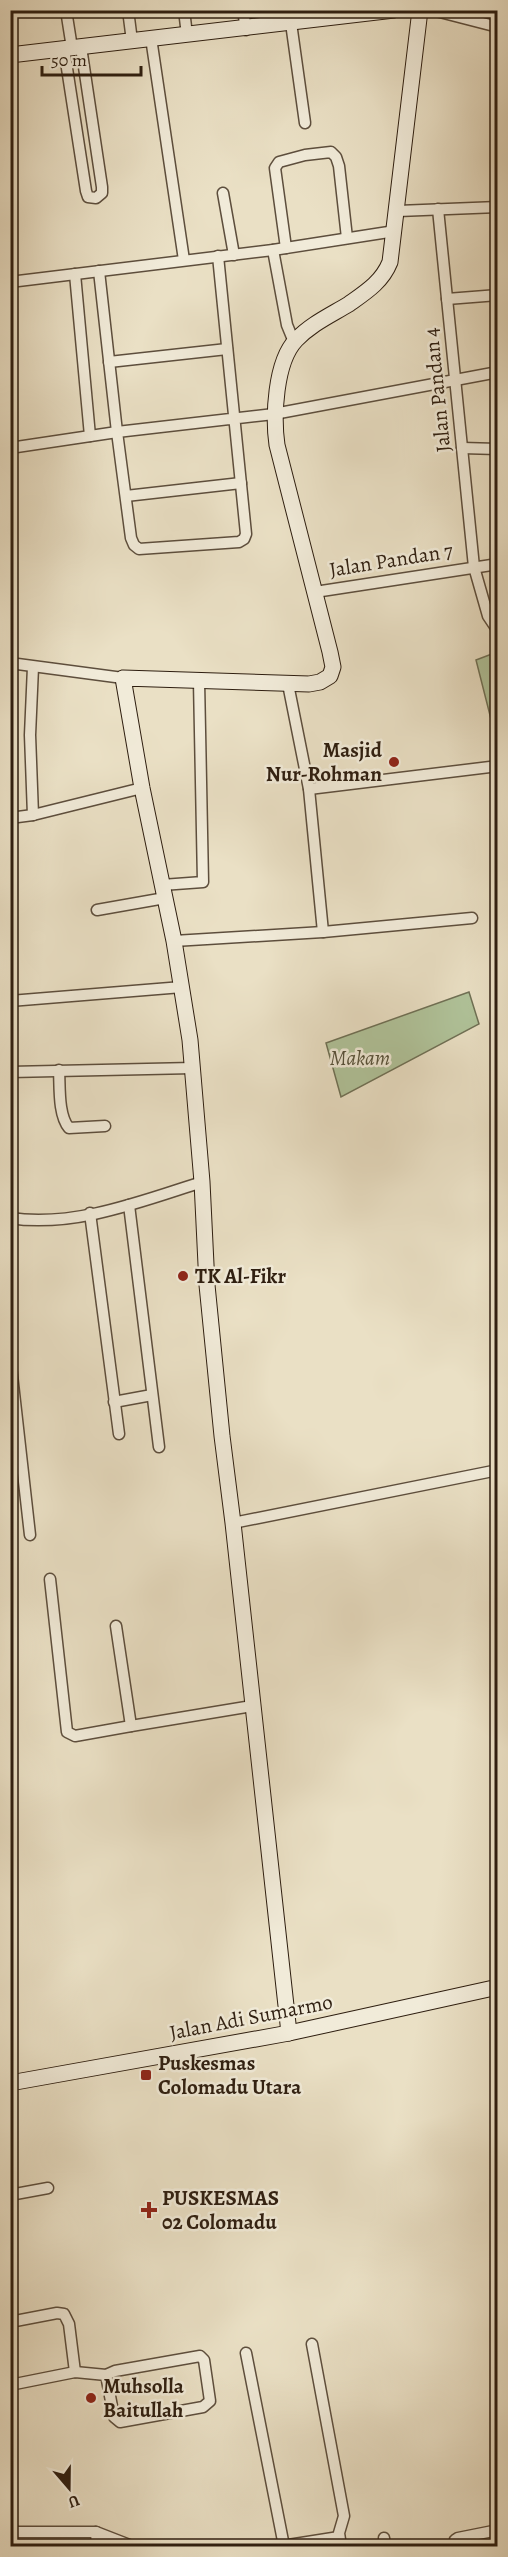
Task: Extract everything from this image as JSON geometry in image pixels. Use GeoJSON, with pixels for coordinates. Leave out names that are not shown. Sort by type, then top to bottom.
{"type":"FeatureCollection","features":[{"type":"Feature","properties":{"kind":"street"},"geometry":{"type":"LineString","coordinates":[[66,10],[102,187],[102,193],[96,198],[88,197],[77,144],[72,48]]}},
{"type":"Feature","properties":{"kind":"street"},"geometry":{"type":"LineString","coordinates":[[128,10],[132,41]]}},
{"type":"Feature","properties":{"kind":"street"},"geometry":{"type":"LineString","coordinates":[[184,10],[186,35]]}},
{"type":"Feature","properties":{"kind":"street"},"geometry":{"type":"LineString","coordinates":[[243,10],[246,30]]}},
{"type":"Feature","properties":{"kind":"street"},"geometry":{"type":"LineString","coordinates":[[10,55],[151,38],[246,30],[394,10]]}},
{"type":"Feature","properties":{"kind":"street"},"geometry":{"type":"LineString","coordinates":[[10,663],[123,678],[288,684],[320,682],[330,676],[333,667],[277,445],[274,414],[281,373],[294,342],[308,330],[364,294],[381,279],[390,262],[398,211],[420,10]]}},
{"type":"Feature","properties":{"kind":"street"},"geometry":{"type":"LineString","coordinates":[[432,10],[498,27]]}},
{"type":"Feature","properties":{"kind":"street"},"geometry":{"type":"LineString","coordinates":[[291,23],[305,123]]}},
{"type":"Feature","properties":{"kind":"street"},"geometry":{"type":"LineString","coordinates":[[151,38],[184,260]]}},
{"type":"Feature","properties":{"kind":"street"},"geometry":{"type":"LineString","coordinates":[[77,144],[94,141]]}},
{"type":"Feature","properties":{"kind":"street"},"geometry":{"type":"LineString","coordinates":[[286,248],[275,168],[279,162],[304,155],[331,152],[336,157],[339,165],[347,238]]}},
{"type":"Feature","properties":{"kind":"street"},"geometry":{"type":"LineString","coordinates":[[223,193],[234,255]]}},
{"type":"Feature","properties":{"kind":"street"},"geometry":{"type":"LineString","coordinates":[[398,211],[498,207]]}},
{"type":"Feature","properties":{"kind":"street","name":"Jalan Pandan 4"},"geometry":{"type":"LineString","coordinates":[[438,209],[474,567],[488,616],[498,631]]}},
{"type":"Feature","properties":{"kind":"street"},"geometry":{"type":"LineString","coordinates":[[10,282],[273,250],[395,231]]}},
{"type":"Feature","properties":{"kind":"street"},"geometry":{"type":"LineString","coordinates":[[273,250],[287,325],[294,342]]}},
{"type":"Feature","properties":{"kind":"street"},"geometry":{"type":"LineString","coordinates":[[99,272],[117,432],[131,538],[134,545],[140,549],[239,542],[246,534],[218,256]]}},
{"type":"Feature","properties":{"kind":"street"},"geometry":{"type":"LineString","coordinates":[[75,274],[90,436]]}},
{"type":"Feature","properties":{"kind":"street"},"geometry":{"type":"LineString","coordinates":[[447,299],[498,296]]}},
{"type":"Feature","properties":{"kind":"street"},"geometry":{"type":"LineString","coordinates":[[109,362],[227,349]]}},
{"type":"Feature","properties":{"kind":"street"},"geometry":{"type":"LineString","coordinates":[[10,448],[117,432],[274,414],[498,372]]}},
{"type":"Feature","properties":{"kind":"street"},"geometry":{"type":"LineString","coordinates":[[462,448],[498,449]]}},
{"type":"Feature","properties":{"kind":"street"},"geometry":{"type":"LineString","coordinates":[[126,496],[241,483]]}},
{"type":"Feature","properties":{"kind":"street","name":"Jalan Pandan 7"},"geometry":{"type":"LineString","coordinates":[[315,592],[498,564]]}},
{"type":"Feature","properties":{"kind":"street"},"geometry":{"type":"LineString","coordinates":[[33,667],[30,735],[33,815]]}},
{"type":"Feature","properties":{"kind":"street"},"geometry":{"type":"LineString","coordinates":[[123,678],[142,788],[174,941],[193,1068],[208,1297],[289,2033]]}},
{"type":"Feature","properties":{"kind":"street"},"geometry":{"type":"LineString","coordinates":[[97,910],[204,882],[199,681]]}},
{"type":"Feature","properties":{"kind":"street"},"geometry":{"type":"LineString","coordinates":[[288,684],[309,789],[323,932]]}},
{"type":"Feature","properties":{"kind":"street"},"geometry":{"type":"LineString","coordinates":[[309,789],[498,766]]}},
{"type":"Feature","properties":{"kind":"street"},"geometry":{"type":"LineString","coordinates":[[10,818],[33,815],[142,788]]}},
{"type":"Feature","properties":{"kind":"street"},"geometry":{"type":"LineString","coordinates":[[174,941],[323,932],[472,918]]}},
{"type":"Feature","properties":{"kind":"street"},"geometry":{"type":"LineString","coordinates":[[10,1001],[182,987]]}},
{"type":"Feature","properties":{"kind":"street"},"geometry":{"type":"LineString","coordinates":[[10,1072],[193,1068]]}},
{"type":"Feature","properties":{"kind":"street"},"geometry":{"type":"LineString","coordinates":[[59,1070],[63,1117],[66,1125],[69,1128],[105,1126]]}},
{"type":"Feature","properties":{"kind":"street"},"geometry":{"type":"LineString","coordinates":[[10,1218],[45,1221],[90,1213],[129,1205],[202,1182]]}},
{"type":"Feature","properties":{"kind":"street"},"geometry":{"type":"LineString","coordinates":[[129,1205],[159,1447]]}},
{"type":"Feature","properties":{"kind":"street"},"geometry":{"type":"LineString","coordinates":[[90,1213],[119,1434]]}},
{"type":"Feature","properties":{"kind":"street"},"geometry":{"type":"LineString","coordinates":[[10,1357],[30,1535]]}},
{"type":"Feature","properties":{"kind":"street"},"geometry":{"type":"LineString","coordinates":[[114,1402],[152,1395]]}},
{"type":"Feature","properties":{"kind":"street"},"geometry":{"type":"LineString","coordinates":[[234,1523],[498,1470]]}},
{"type":"Feature","properties":{"kind":"street"},"geometry":{"type":"LineString","coordinates":[[50,1579],[67,1732],[75,1736],[252,1706]]}},
{"type":"Feature","properties":{"kind":"street"},"geometry":{"type":"LineString","coordinates":[[116,1626],[131,1726]]}},
{"type":"Feature","properties":{"kind":"street","name":"Jalan Adi Sumarmo"},"geometry":{"type":"LineString","coordinates":[[10,2084],[289,2033],[498,1987]]}},
{"type":"Feature","properties":{"kind":"street"},"geometry":{"type":"LineString","coordinates":[[10,2195],[48,2188]]}},
{"type":"Feature","properties":{"kind":"street"},"geometry":{"type":"LineString","coordinates":[[10,2322],[57,2313],[64,2314],[69,2324],[75,2372]]}},
{"type":"Feature","properties":{"kind":"street"},"geometry":{"type":"LineString","coordinates":[[246,2353],[282,2541],[341,2533],[312,2344]]}},
{"type":"Feature","properties":{"kind":"street"},"geometry":{"type":"LineString","coordinates":[[10,2385],[75,2372],[106,2375],[115,2371],[200,2356],[204,2360],[210,2401],[203,2407],[120,2422],[114,2417],[106,2375]]}},
{"type":"Feature","properties":{"kind":"street"},"geometry":{"type":"LineString","coordinates":[[10,2517],[12,2532],[96,2532],[132,2547]]}},
{"type":"Feature","properties":{"kind":"street"},"geometry":{"type":"LineString","coordinates":[[456,2547],[455,2540],[458,2538],[498,2530]]}},
{"type":"Feature","properties":{"kind":"street"},"geometry":{"type":"LineString","coordinates":[[96,2532],[97,2547]]}},
{"type":"Feature","properties":{"kind":"green space"},"geometry":{"type":"Polygon","coordinates":[[[498,652],[497,738],[476,660],[498,652]]]}},
{"type":"Feature","properties":{"kind":"green space","name":"Makam"},"geometry":{"type":"Polygon","coordinates":[[[469,992],[479,1024],[341,1097],[326,1043],[469,992]]]}},
{"type":"Feature","properties":{"kind":"place","name":"Masjid Nur-Rohman"},"geometry":{"type":"Point","coordinates":[394,762]}},
{"type":"Feature","properties":{"kind":"place","name":"TK Al-Fikr"},"geometry":{"type":"Point","coordinates":[183,1276]}},
{"type":"Feature","properties":{"kind":"place","name":"Puskesmas Colomadu Utara"},"geometry":{"type":"Point","coordinates":[146,2075]}},
{"type":"Feature","properties":{"kind":"place","name":"PUSKESMAS 02 Colomadu"},"geometry":{"type":"Point","coordinates":[149,2210]}},
{"type":"Feature","properties":{"kind":"place","name":"Muhsolla Baitullah"},"geometry":{"type":"Point","coordinates":[91,2398]}}]}
